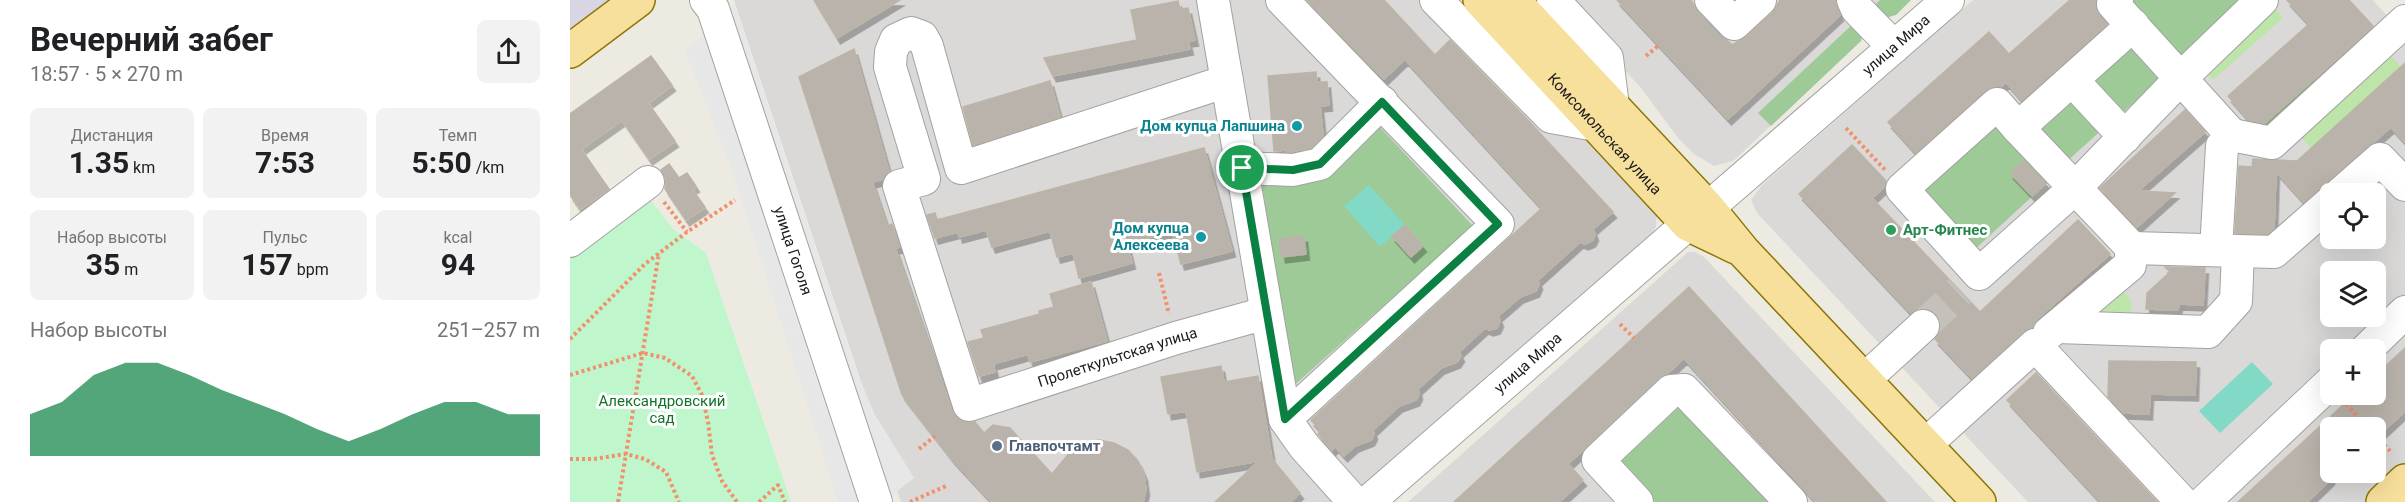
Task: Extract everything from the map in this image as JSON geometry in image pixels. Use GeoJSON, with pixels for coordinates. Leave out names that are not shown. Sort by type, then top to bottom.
{"type":"FeatureCollection","features":[{"type":"Feature","properties":{"kind":"main road"},"geometry":{"type":"LineString","coordinates":[[570,51],[638,0]]}},
{"type":"Feature","properties":{"kind":"main road","name":"Комсомольская улица"},"geometry":{"type":"LineString","coordinates":[[1480,0],[1559,67],[1698,216],[1743,251],[1925,445],[1970,499]]}},
{"type":"Feature","properties":{"kind":"main road","name":"Комсомольская улица"},"geometry":{"type":"LineString","coordinates":[[1513,0],[1559,67]]}},
{"type":"Feature","properties":{"kind":"main road"},"geometry":{"type":"LineString","coordinates":[[2383,502],[2405,481]]}},
{"type":"Feature","properties":{"kind":"street","name":"улица Гоголя"},"geometry":{"type":"LineString","coordinates":[[706,0],[712,9],[876,502]]}},
{"type":"Feature","properties":{"kind":"street"},"geometry":{"type":"LineString","coordinates":[[1213,0],[1285,419],[1304,446],[1354,502]]}},
{"type":"Feature","properties":{"kind":"street"},"geometry":{"type":"LineString","coordinates":[[1282,0],[1498,224],[1285,419]]}},
{"type":"Feature","properties":{"kind":"street"},"geometry":{"type":"LineString","coordinates":[[1436,0],[1551,117],[1605,116],[1608,58],[1553,0]]}},
{"type":"Feature","properties":{"kind":"street"},"geometry":{"type":"LineString","coordinates":[[1711,0],[1734,24],[1760,0]]}},
{"type":"Feature","properties":{"kind":"street"},"geometry":{"type":"LineString","coordinates":[[1853,0],[1857,9],[1894,47]]}},
{"type":"Feature","properties":{"kind":"street","name":"улица Мира"},"geometry":{"type":"LineString","coordinates":[[1368,502],[1948,0]]}},
{"type":"Feature","properties":{"kind":"street"},"geometry":{"type":"LineString","coordinates":[[2262,0],[2181,78],[2075,188],[1969,283],[1902,189],[1997,105],[2018,128],[2075,188],[2132,248],[2274,252],[2320,212]]}},
{"type":"Feature","properties":{"kind":"street"},"geometry":{"type":"LineString","coordinates":[[2018,128],[2072,80],[2125,13],[2232,135],[2272,143],[2405,21]]}},
{"type":"Feature","properties":{"kind":"street","name":"Пролеткультская улица"},"geometry":{"type":"LineString","coordinates":[[1227,81],[961,168],[927,46],[922,38],[910,33],[896,40],[891,52],[890,67],[924,179],[899,186],[969,405],[1176,338],[1266,313]]}},
{"type":"Feature","properties":{"kind":"street"},"geometry":{"type":"LineString","coordinates":[[2072,80],[2125,136]]}},
{"type":"Feature","properties":{"kind":"street"},"geometry":{"type":"LineString","coordinates":[[1242,168],[1293,170],[1320,164],[1382,102]]}},
{"type":"Feature","properties":{"kind":"street"},"geometry":{"type":"LineString","coordinates":[[2046,336],[2208,332],[2236,301],[2227,250],[2222,146],[2232,135]]}},
{"type":"Feature","properties":{"kind":"street"},"geometry":{"type":"LineString","coordinates":[[2353,183],[2380,159],[2405,185]]}},
{"type":"Feature","properties":{"kind":"street"},"geometry":{"type":"LineString","coordinates":[[570,241],[648,182]]}},
{"type":"Feature","properties":{"kind":"street"},"geometry":{"type":"LineString","coordinates":[[1925,445],[2046,336],[2130,265],[2132,248]]}},
{"type":"Feature","properties":{"kind":"street"},"geometry":{"type":"LineString","coordinates":[[2377,339],[2405,312]]}},
{"type":"Feature","properties":{"kind":"street"},"geometry":{"type":"LineString","coordinates":[[1864,380],[1923,326]]}},
{"type":"Feature","properties":{"kind":"street"},"geometry":{"type":"LineString","coordinates":[[2046,336],[2182,502]]}},
{"type":"Feature","properties":{"kind":"street"},"geometry":{"type":"LineString","coordinates":[[1637,502],[1598,460],[1671,391],[1684,390],[1791,502]]}},
{"type":"Feature","properties":{"kind":"street"},"geometry":{"type":"LineString","coordinates":[[2204,502],[2323,405]]}},
{"type":"Feature","properties":{"kind":"path"},"geometry":{"type":"LineString","coordinates":[[1646,56],[1659,45]]}},
{"type":"Feature","properties":{"kind":"path"},"geometry":{"type":"LineString","coordinates":[[1846,128],[1902,189]]}},
{"type":"Feature","properties":{"kind":"path"},"geometry":{"type":"LineString","coordinates":[[648,182],[687,232]]}},
{"type":"Feature","properties":{"kind":"path"},"geometry":{"type":"LineString","coordinates":[[570,339],[645,264],[735,200]]}},
{"type":"Feature","properties":{"kind":"path"},"geometry":{"type":"LineString","coordinates":[[618,502],[660,253]]}},
{"type":"Feature","properties":{"kind":"path"},"geometry":{"type":"LineString","coordinates":[[1159,273],[1176,338]]}},
{"type":"Feature","properties":{"kind":"path"},"geometry":{"type":"LineString","coordinates":[[1620,324],[1634,338]]}},
{"type":"Feature","properties":{"kind":"path"},"geometry":{"type":"LineString","coordinates":[[570,375],[643,353],[665,358],[692,376],[702,395],[712,455],[722,481],[737,502]]}},
{"type":"Feature","properties":{"kind":"path"},"geometry":{"type":"LineString","coordinates":[[2348,405],[2359,417]]}},
{"type":"Feature","properties":{"kind":"path"},"geometry":{"type":"LineString","coordinates":[[919,449],[935,436]]}},
{"type":"Feature","properties":{"kind":"path"},"geometry":{"type":"LineString","coordinates":[[2386,447],[2390,451]]}},
{"type":"Feature","properties":{"kind":"path"},"geometry":{"type":"LineString","coordinates":[[570,459],[594,459],[626,454],[645,459],[666,472],[679,502]]}},
{"type":"Feature","properties":{"kind":"path"},"geometry":{"type":"LineString","coordinates":[[759,502],[778,485],[784,502]]}},
{"type":"Feature","properties":{"kind":"path"},"geometry":{"type":"LineString","coordinates":[[910,502],[946,486]]}},
{"type":"Feature","properties":{"kind":"shaded area"},"geometry":{"type":"Polygon","coordinates":[[[570,0],[615,0],[573,31],[570,27],[570,0]]]}},
{"type":"Feature","properties":{"kind":"shaded area"},"geometry":{"type":"Polygon","coordinates":[[[734,0],[1457,0],[1657,212],[1656,227],[1650,237],[1343,502],[901,502],[734,0]]]}},
{"type":"Feature","properties":{"kind":"shaded area"},"geometry":{"type":"Polygon","coordinates":[[[1561,0],[1911,0],[1861,41],[1733,161],[1714,166],[1694,154],[1678,138],[1641,88],[1561,0]]]}},
{"type":"Feature","properties":{"kind":"shaded area"},"geometry":{"type":"Polygon","coordinates":[[[1973,0],[2373,0],[2405,36],[2405,469],[2370,502],[2028,502],[1757,213],[1751,200],[1762,185],[1973,0]]]}},
{"type":"Feature","properties":{"kind":"shaded area"},"geometry":{"type":"Polygon","coordinates":[[[734,3],[854,365],[874,413],[914,478],[892,495],[872,454],[724,13],[734,3]]]}},
{"type":"Feature","properties":{"kind":"shaded area"},"geometry":{"type":"Polygon","coordinates":[[[705,34],[789,298],[858,502],[838,502],[733,173],[685,51],[705,34]]]}},
{"type":"Feature","properties":{"kind":"shaded area"},"geometry":{"type":"Polygon","coordinates":[[[1369,185],[1405,225],[1380,247],[1344,206],[1369,185]]]}},
{"type":"Feature","properties":{"kind":"shaded area"},"geometry":{"type":"Polygon","coordinates":[[[1688,252],[1695,252],[1704,257],[1935,502],[1408,502],[1688,252]]]}},
{"type":"Feature","properties":{"kind":"shaded area"},"geometry":{"type":"Polygon","coordinates":[[[2252,362],[2273,384],[2220,433],[2199,411],[2252,362]]]}},
{"type":"Feature","properties":{"kind":"green space"},"geometry":{"type":"Polygon","coordinates":[[[1880,0],[1911,0],[1896,15],[1881,19],[1869,10],[1880,0]]]}},
{"type":"Feature","properties":{"kind":"green space"},"geometry":{"type":"Polygon","coordinates":[[[2126,0],[2248,0],[2177,64],[2126,0]]]}},
{"type":"Feature","properties":{"kind":"green space"},"geometry":{"type":"Polygon","coordinates":[[[2276,9],[2283,18],[2213,80],[2205,72],[2276,9]]]}},
{"type":"Feature","properties":{"kind":"green space"},"geometry":{"type":"Polygon","coordinates":[[[1856,21],[1862,33],[1861,41],[1771,126],[1758,113],[1856,21]]]}},
{"type":"Feature","properties":{"kind":"green space"},"geometry":{"type":"Polygon","coordinates":[[[2125,42],[2159,80],[2118,117],[2084,80],[2125,42]]]}},
{"type":"Feature","properties":{"kind":"green space"},"geometry":{"type":"Polygon","coordinates":[[[2391,56],[2401,67],[2311,148],[2301,137],[2391,56]]]}},
{"type":"Feature","properties":{"kind":"green space"},"geometry":{"type":"Polygon","coordinates":[[[2313,80],[2321,89],[2274,131],[2257,130],[2313,80]]]}},
{"type":"Feature","properties":{"kind":"green space"},"geometry":{"type":"Polygon","coordinates":[[[2072,90],[2105,127],[2065,163],[2032,126],[2072,90]]]}},
{"type":"Feature","properties":{"kind":"green space"},"geometry":{"type":"Polygon","coordinates":[[[1994,120],[2050,180],[1973,251],[1917,192],[1994,120]]]}},
{"type":"Feature","properties":{"kind":"green space"},"geometry":{"type":"Polygon","coordinates":[[[1377,124],[1473,226],[1290,389],[1262,183],[1377,124]]]}},
{"type":"Feature","properties":{"kind":"green space","name":"Александровский сад"},"geometry":{"type":"Polygon","coordinates":[[[645,193],[673,229],[706,253],[791,502],[570,502],[570,252],[645,193]]]}},
{"type":"Feature","properties":{"kind":"green space"},"geometry":{"type":"Polygon","coordinates":[[[2118,292],[2124,293],[2131,302],[2126,321],[2091,313],[2118,292]]]}},
{"type":"Feature","properties":{"kind":"green space"},"geometry":{"type":"Polygon","coordinates":[[[1683,403],[1777,502],[1655,502],[1619,463],[1683,403]]]}},
{"type":"Feature","properties":{"kind":"building"},"geometry":{"type":"Polygon","coordinates":[[[814,0],[900,0],[837,38],[814,0]]]}},
{"type":"Feature","properties":{"kind":"building"},"geometry":{"type":"Polygon","coordinates":[[[1307,0],[1384,0],[1435,55],[1450,40],[1613,212],[1593,229],[1595,235],[1592,241],[1585,244],[1580,242],[1538,280],[1536,291],[1520,297],[1498,316],[1500,321],[1497,328],[1490,330],[1485,328],[1459,352],[1461,356],[1457,362],[1441,368],[1418,389],[1419,394],[1416,400],[1399,406],[1373,430],[1371,440],[1355,446],[1344,456],[1335,446],[1332,450],[1318,434],[1321,431],[1311,420],[1542,208],[1405,59],[1384,79],[1307,0]]]}},
{"type":"Feature","properties":{"kind":"building"},"geometry":{"type":"Polygon","coordinates":[[[1617,0],[1691,0],[1698,12],[1732,45],[1746,37],[1772,13],[1780,0],[1835,0],[1840,15],[1728,119],[1617,0]]]}},
{"type":"Feature","properties":{"kind":"building"},"geometry":{"type":"Polygon","coordinates":[[[2070,0],[2096,0],[2096,9],[2107,24],[2022,100],[2006,82],[2001,87],[1993,87],[1985,91],[1916,153],[1888,122],[1989,32],[2009,54],[2070,0]]]}},
{"type":"Feature","properties":{"kind":"building"},"geometry":{"type":"Polygon","coordinates":[[[2287,0],[2349,0],[2373,26],[2265,123],[2249,120],[2228,96],[2309,24],[2287,0]]]}},
{"type":"Feature","properties":{"kind":"building"},"geometry":{"type":"Polygon","coordinates":[[[1178,1],[1180,9],[1188,8],[1195,40],[1188,41],[1190,49],[1053,76],[1044,58],[1137,40],[1131,10],[1178,1]]]}},
{"type":"Feature","properties":{"kind":"building"},"geometry":{"type":"Polygon","coordinates":[[[854,49],[889,172],[883,179],[872,182],[887,226],[892,224],[900,247],[895,248],[952,411],[957,418],[965,422],[975,422],[984,433],[993,425],[1010,428],[1052,474],[1070,452],[1083,444],[1099,440],[1114,443],[1128,450],[1138,461],[1144,475],[1146,490],[1143,502],[992,502],[952,459],[902,395],[799,77],[854,49]]]}},
{"type":"Feature","properties":{"kind":"building"},"geometry":{"type":"Polygon","coordinates":[[[651,56],[672,85],[648,103],[675,141],[649,159],[622,120],[581,149],[609,189],[580,209],[570,195],[570,114],[651,56]]]}},
{"type":"Feature","properties":{"kind":"building"},"geometry":{"type":"Polygon","coordinates":[[[2405,63],[2405,142],[2391,127],[2326,183],[2320,183],[2320,188],[2304,202],[2276,171],[2274,228],[2267,234],[2235,233],[2239,166],[2252,167],[2253,159],[2297,161],[2405,63]]]}},
{"type":"Feature","properties":{"kind":"building","name":"Дом купца Лапшина"},"geometry":{"type":"Polygon","coordinates":[[[1316,72],[1317,82],[1327,82],[1329,105],[1320,106],[1323,136],[1311,148],[1291,152],[1274,151],[1268,76],[1316,72]]]}},
{"type":"Feature","properties":{"kind":"building"},"geometry":{"type":"Polygon","coordinates":[[[1050,81],[1060,117],[973,145],[963,107],[1050,81]]]}},
{"type":"Feature","properties":{"kind":"building"},"geometry":{"type":"Polygon","coordinates":[[[2185,110],[2205,132],[2138,191],[2175,193],[2137,227],[2100,188],[2185,110]]]}},
{"type":"Feature","properties":{"kind":"building"},"geometry":{"type":"Polygon","coordinates":[[[1852,145],[1886,181],[1885,186],[1872,198],[1980,312],[2078,220],[2110,254],[2037,319],[2032,327],[2023,332],[1972,378],[1935,339],[1940,332],[1941,323],[1936,313],[1920,308],[1911,313],[1799,194],[1852,145]]]}},
{"type":"Feature","properties":{"kind":"building"},"geometry":{"type":"Polygon","coordinates":[[[1204,148],[1232,251],[1181,264],[1172,231],[1127,244],[1132,263],[1079,278],[1073,253],[1057,257],[1050,231],[992,247],[986,230],[959,237],[958,232],[935,238],[927,215],[935,213],[937,220],[1204,148]]]}},
{"type":"Feature","properties":{"kind":"building"},"geometry":{"type":"Polygon","coordinates":[[[2024,161],[2046,183],[2032,196],[2010,173],[2024,161]]]}},
{"type":"Feature","properties":{"kind":"building"},"geometry":{"type":"Polygon","coordinates":[[[669,164],[679,178],[687,173],[696,186],[692,189],[705,207],[686,220],[665,189],[666,179],[661,170],[669,164]]]}},
{"type":"Feature","properties":{"kind":"building"},"geometry":{"type":"Polygon","coordinates":[[[1405,225],[1423,246],[1411,257],[1392,236],[1405,225]]]}},
{"type":"Feature","properties":{"kind":"building"},"geometry":{"type":"Polygon","coordinates":[[[1304,236],[1306,254],[1282,257],[1279,239],[1304,236]]]}},
{"type":"Feature","properties":{"kind":"building"},"geometry":{"type":"Polygon","coordinates":[[[2165,267],[2205,268],[2203,305],[2179,304],[2178,310],[2146,309],[2147,293],[2170,272],[2165,267]]]}},
{"type":"Feature","properties":{"kind":"building"},"geometry":{"type":"Polygon","coordinates":[[[1091,282],[1107,341],[1030,362],[1028,354],[993,364],[995,372],[979,376],[968,342],[984,338],[981,330],[1040,314],[1039,311],[1054,307],[1050,294],[1091,282]]]}},
{"type":"Feature","properties":{"kind":"building"},"geometry":{"type":"Polygon","coordinates":[[[1689,287],[1886,502],[1816,502],[1684,358],[1667,374],[1659,378],[1568,464],[1583,480],[1559,502],[1454,502],[1689,287]]]}},
{"type":"Feature","properties":{"kind":"building"},"geometry":{"type":"Polygon","coordinates":[[[2405,348],[2405,411],[2386,429],[2386,417],[2330,417],[2343,405],[2386,405],[2386,366],[2405,348]]]}},
{"type":"Feature","properties":{"kind":"building"},"geometry":{"type":"Polygon","coordinates":[[[2109,361],[2196,362],[2195,395],[2150,394],[2149,414],[2124,413],[2108,397],[2109,361]]]}},
{"type":"Feature","properties":{"kind":"building"},"geometry":{"type":"Polygon","coordinates":[[[1221,366],[1224,382],[1258,376],[1272,459],[1300,493],[1290,502],[1215,502],[1259,461],[1197,472],[1186,411],[1168,414],[1161,377],[1221,366]]]}},
{"type":"Feature","properties":{"kind":"building"},"geometry":{"type":"Polygon","coordinates":[[[2036,373],[2157,502],[2101,502],[2007,400],[2036,373]]]}},
{"type":"Feature","properties":{"kind":"building"},"geometry":{"type":"Polygon","coordinates":[[[2320,426],[2320,483],[2327,483],[2307,502],[2238,502],[2320,426]]]}},
{"type":"Feature","properties":{"kind":"tunnel"},"geometry":{"type":"LineString","coordinates":[[1923,326],[1960,291]]}},
{"type":"Feature","properties":{"kind":"place","name":"Дом купца Лапшина"},"geometry":{"type":"Point","coordinates":[1297,126]}},
{"type":"Feature","properties":{"kind":"place","name":"Арт-Фитнес"},"geometry":{"type":"Point","coordinates":[1891,230]}},
{"type":"Feature","properties":{"kind":"place","name":"Дом купца Алексеева"},"geometry":{"type":"Point","coordinates":[1201,237]}},
{"type":"Feature","properties":{"kind":"place","name":"Главпочтамт"},"geometry":{"type":"Point","coordinates":[997,446]}},
{"type":"Feature","properties":{"kind":"route"},"geometry":{"type":"LineString","coordinates":[[1382,102],[1498,224],[1285,419],[1242,168],[1293,170],[1320,164],[1382,102]]}}]}
